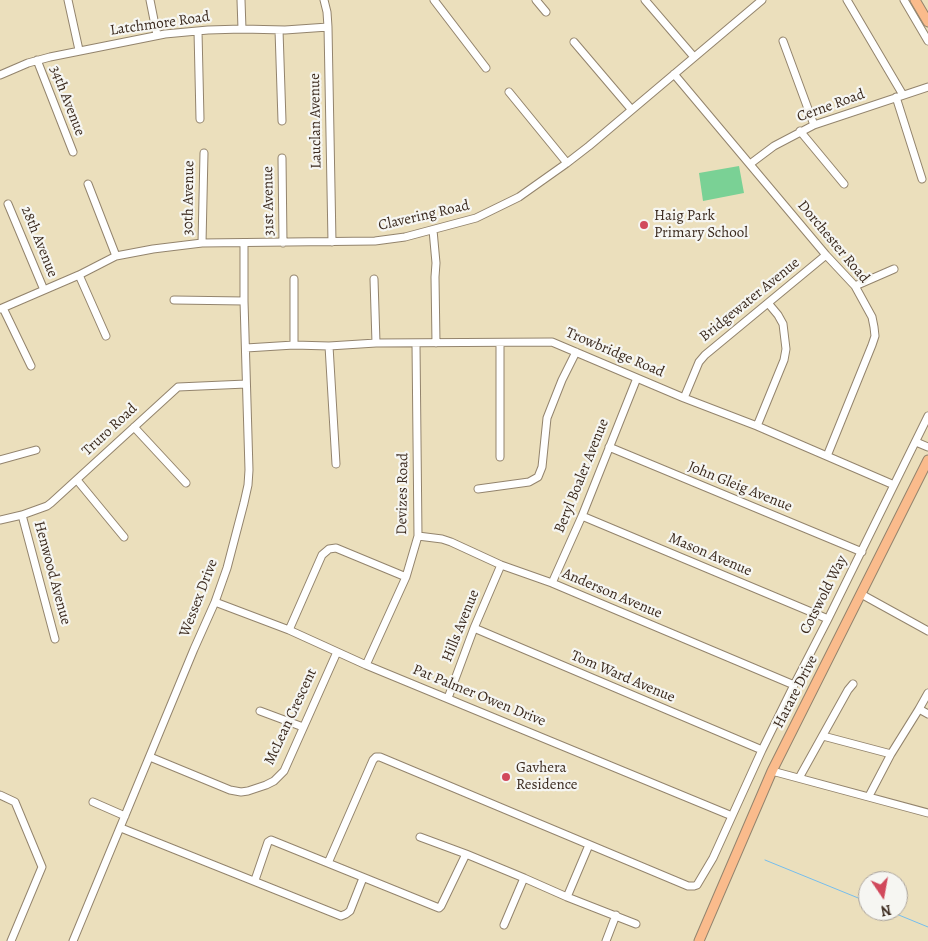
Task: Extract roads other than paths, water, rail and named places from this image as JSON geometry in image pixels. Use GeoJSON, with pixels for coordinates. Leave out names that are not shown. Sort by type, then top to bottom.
{"type":"FeatureCollection","features":[{"type":"Feature","properties":{"kind":"main road"},"geometry":{"type":"LineString","coordinates":[[916,0],[928,22]]}},
{"type":"Feature","properties":{"kind":"main road","name":"Harare Drive"},"geometry":{"type":"LineString","coordinates":[[699,941],[772,771],[928,460]]}},
{"type":"Feature","properties":{"kind":"street"},"geometry":{"type":"LineString","coordinates":[[68,0],[79,50]]}},
{"type":"Feature","properties":{"kind":"street"},"geometry":{"type":"LineString","coordinates":[[150,0],[157,35]]}},
{"type":"Feature","properties":{"kind":"street"},"geometry":{"type":"LineString","coordinates":[[240,0],[242,29]]}},
{"type":"Feature","properties":{"kind":"street","name":"Lauclan Avenue"},"geometry":{"type":"LineString","coordinates":[[324,0],[328,26],[332,242]]}},
{"type":"Feature","properties":{"kind":"street"},"geometry":{"type":"LineString","coordinates":[[536,0],[546,12]]}},
{"type":"Feature","properties":{"kind":"street"},"geometry":{"type":"LineString","coordinates":[[645,0],[694,57]]}},
{"type":"Feature","properties":{"kind":"street"},"geometry":{"type":"LineString","coordinates":[[847,0],[900,96],[922,179]]}},
{"type":"Feature","properties":{"kind":"street"},"geometry":{"type":"LineString","coordinates":[[904,0],[928,41]]}},
{"type":"Feature","properties":{"kind":"street","name":"Clavering Road"},"geometry":{"type":"LineString","coordinates":[[2,309],[79,275],[116,256],[202,243],[375,241],[405,238],[476,218],[507,204],[567,163],[759,1]]}},
{"type":"Feature","properties":{"kind":"street"},"geometry":{"type":"LineString","coordinates":[[436,3],[486,68]]}},
{"type":"Feature","properties":{"kind":"street","name":"Latchmore Road"},"geometry":{"type":"LineString","coordinates":[[0,73],[37,60],[157,35],[198,30],[279,30],[328,26]]}},
{"type":"Feature","properties":{"kind":"street"},"geometry":{"type":"LineString","coordinates":[[198,30],[200,119]]}},
{"type":"Feature","properties":{"kind":"street"},"geometry":{"type":"LineString","coordinates":[[279,30],[282,120]]}},
{"type":"Feature","properties":{"kind":"street"},"geometry":{"type":"LineString","coordinates":[[783,41],[814,125]]}},
{"type":"Feature","properties":{"kind":"street"},"geometry":{"type":"LineString","coordinates":[[574,42],[631,109]]}},
{"type":"Feature","properties":{"kind":"street","name":"34th Avenue"},"geometry":{"type":"LineString","coordinates":[[37,60],[72,152]]}},
{"type":"Feature","properties":{"kind":"street","name":"Dorchester Road"},"geometry":{"type":"LineString","coordinates":[[674,74],[826,255],[855,286],[872,317],[875,336],[872,346],[827,456]]}},
{"type":"Feature","properties":{"kind":"street","name":"Cerne Road"},"geometry":{"type":"LineString","coordinates":[[750,164],[774,146],[814,125],[928,87]]}},
{"type":"Feature","properties":{"kind":"street"},"geometry":{"type":"LineString","coordinates":[[509,92],[567,163]]}},
{"type":"Feature","properties":{"kind":"street"},"geometry":{"type":"LineString","coordinates":[[800,132],[844,184]]}},
{"type":"Feature","properties":{"kind":"street","name":"30th Avenue"},"geometry":{"type":"LineString","coordinates":[[202,243],[204,153]]}},
{"type":"Feature","properties":{"kind":"street","name":"31st Avenue"},"geometry":{"type":"LineString","coordinates":[[282,158],[283,243]]}},
{"type":"Feature","properties":{"kind":"street"},"geometry":{"type":"LineString","coordinates":[[88,184],[116,256]]}},
{"type":"Feature","properties":{"kind":"street","name":"28th Avenue"},"geometry":{"type":"LineString","coordinates":[[8,204],[44,290]]}},
{"type":"Feature","properties":{"kind":"street"},"geometry":{"type":"LineString","coordinates":[[433,230],[436,263],[436,343]]}},
{"type":"Feature","properties":{"kind":"street","name":"Wessex Drive"},"geometry":{"type":"LineString","coordinates":[[73,941],[215,602],[230,555],[248,485],[244,243]]}},
{"type":"Feature","properties":{"kind":"street","name":"Bridgewater Avenue"},"geometry":{"type":"LineString","coordinates":[[684,398],[696,368],[702,359],[826,255]]}},
{"type":"Feature","properties":{"kind":"street"},"geometry":{"type":"LineString","coordinates":[[855,286],[894,269]]}},
{"type":"Feature","properties":{"kind":"street"},"geometry":{"type":"LineString","coordinates":[[79,275],[106,336]]}},
{"type":"Feature","properties":{"kind":"street"},"geometry":{"type":"LineString","coordinates":[[374,278],[376,343]]}},
{"type":"Feature","properties":{"kind":"street"},"geometry":{"type":"LineString","coordinates":[[294,279],[294,345]]}},
{"type":"Feature","properties":{"kind":"street"},"geometry":{"type":"LineString","coordinates":[[174,300],[244,300]]}},
{"type":"Feature","properties":{"kind":"street"},"geometry":{"type":"LineString","coordinates":[[757,426],[780,372],[786,349],[783,324],[768,303]]}},
{"type":"Feature","properties":{"kind":"street"},"geometry":{"type":"LineString","coordinates":[[2,309],[31,366]]}},
{"type":"Feature","properties":{"kind":"street","name":"Trowbridge Road"},"geometry":{"type":"LineString","coordinates":[[246,348],[376,343],[552,342],[684,398],[757,426],[894,485]]}},
{"type":"Feature","properties":{"kind":"street"},"geometry":{"type":"LineString","coordinates":[[500,343],[500,457]]}},
{"type":"Feature","properties":{"kind":"street","name":"Devizes Road"},"geometry":{"type":"LineString","coordinates":[[366,665],[406,577],[418,536],[416,344]]}},
{"type":"Feature","properties":{"kind":"street"},"geometry":{"type":"LineString","coordinates":[[328,346],[336,464]]}},
{"type":"Feature","properties":{"kind":"street"},"geometry":{"type":"LineString","coordinates":[[478,489],[530,482],[538,476],[542,466],[547,418],[562,380],[576,352]]}},
{"type":"Feature","properties":{"kind":"street","name":"Beryl Boaler Avenue"},"geometry":{"type":"LineString","coordinates":[[552,583],[582,516],[637,378]]}},
{"type":"Feature","properties":{"kind":"street","name":"Truro Road"},"geometry":{"type":"LineString","coordinates":[[0,520],[47,506],[178,387],[246,384]]}},
{"type":"Feature","properties":{"kind":"street","name":"Cotswold Way"},"geometry":{"type":"LineString","coordinates":[[590,845],[688,886],[697,885],[701,881],[762,750],[928,416]]}},
{"type":"Feature","properties":{"kind":"street"},"geometry":{"type":"LineString","coordinates":[[134,427],[186,483]]}},
{"type":"Feature","properties":{"kind":"street"},"geometry":{"type":"LineString","coordinates":[[916,442],[928,447]]}},
{"type":"Feature","properties":{"kind":"street","name":"John Gleig Avenue"},"geometry":{"type":"LineString","coordinates":[[609,447],[862,552]]}},
{"type":"Feature","properties":{"kind":"street"},"geometry":{"type":"LineString","coordinates":[[0,460],[36,450]]}},
{"type":"Feature","properties":{"kind":"street"},"geometry":{"type":"LineString","coordinates":[[77,480],[124,537]]}},
{"type":"Feature","properties":{"kind":"street","name":"Henwood Avenue"},"geometry":{"type":"LineString","coordinates":[[22,515],[55,639]]}},
{"type":"Feature","properties":{"kind":"street","name":"Mason Avenue"},"geometry":{"type":"LineString","coordinates":[[582,516],[828,619]]}},
{"type":"Feature","properties":{"kind":"street","name":"Anderson Avenue"},"geometry":{"type":"LineString","coordinates":[[418,536],[451,542],[794,685]]}},
{"type":"Feature","properties":{"kind":"street"},"geometry":{"type":"LineString","coordinates":[[289,630],[322,555],[329,549],[336,548],[406,577]]}},
{"type":"Feature","properties":{"kind":"street","name":"Hills Avenue"},"geometry":{"type":"LineString","coordinates":[[448,698],[474,628],[501,564]]}},
{"type":"Feature","properties":{"kind":"street"},"geometry":{"type":"LineString","coordinates":[[861,594],[928,631]]}},
{"type":"Feature","properties":{"kind":"street","name":"Pat Palmer Owen Drive"},"geometry":{"type":"LineString","coordinates":[[215,602],[289,630],[366,665],[732,816]]}},
{"type":"Feature","properties":{"kind":"street","name":"Tom Ward Avenue"},"geometry":{"type":"LineString","coordinates":[[474,628],[762,750]]}},
{"type":"Feature","properties":{"kind":"street","name":"McLean Crescent"},"geometry":{"type":"LineString","coordinates":[[150,757],[230,790],[248,791],[274,781],[284,771],[336,652]]}},
{"type":"Feature","properties":{"kind":"street"},"geometry":{"type":"LineString","coordinates":[[799,778],[853,684]]}},
{"type":"Feature","properties":{"kind":"street"},"geometry":{"type":"LineString","coordinates":[[869,796],[891,754],[928,693]]}},
{"type":"Feature","properties":{"kind":"street"},"geometry":{"type":"LineString","coordinates":[[919,709],[928,714]]}},
{"type":"Feature","properties":{"kind":"street"},"geometry":{"type":"LineString","coordinates":[[260,711],[303,727]]}},
{"type":"Feature","properties":{"kind":"street"},"geometry":{"type":"LineString","coordinates":[[823,736],[891,754]]}},
{"type":"Feature","properties":{"kind":"street"},"geometry":{"type":"LineString","coordinates":[[328,863],[374,760],[376,757],[380,757],[590,845],[567,897]]}},
{"type":"Feature","properties":{"kind":"street"},"geometry":{"type":"LineString","coordinates":[[772,771],[928,813]]}},
{"type":"Feature","properties":{"kind":"street"},"geometry":{"type":"LineString","coordinates":[[0,795],[15,802],[42,867],[11,941]]}},
{"type":"Feature","properties":{"kind":"street"},"geometry":{"type":"LineString","coordinates":[[93,802],[126,816]]}},
{"type":"Feature","properties":{"kind":"street"},"geometry":{"type":"LineString","coordinates":[[120,828],[255,880],[341,916],[350,911],[363,878]]}},
{"type":"Feature","properties":{"kind":"street"},"geometry":{"type":"LineString","coordinates":[[420,837],[636,924]]}},
{"type":"Feature","properties":{"kind":"street"},"geometry":{"type":"LineString","coordinates":[[255,880],[268,842],[271,840],[439,908],[466,854]]}},
{"type":"Feature","properties":{"kind":"street"},"geometry":{"type":"LineString","coordinates":[[504,925],[524,878]]}},
{"type":"Feature","properties":{"kind":"street"},"geometry":{"type":"LineString","coordinates":[[606,941],[616,915]]}},
{"type":"Feature","properties":{"kind":"waterway"},"geometry":{"type":"LineString","coordinates":[[765,860],[858,898]]}},
{"type":"Feature","properties":{"kind":"waterway"},"geometry":{"type":"LineString","coordinates":[[908,919],[928,927]]}},
{"type":"Feature","properties":{"kind":"place","name":"Haig Park Primary School"},"geometry":{"type":"Point","coordinates":[644,225]}},
{"type":"Feature","properties":{"kind":"place","name":"Gavhera Residence"},"geometry":{"type":"Point","coordinates":[506,777]}}]}
